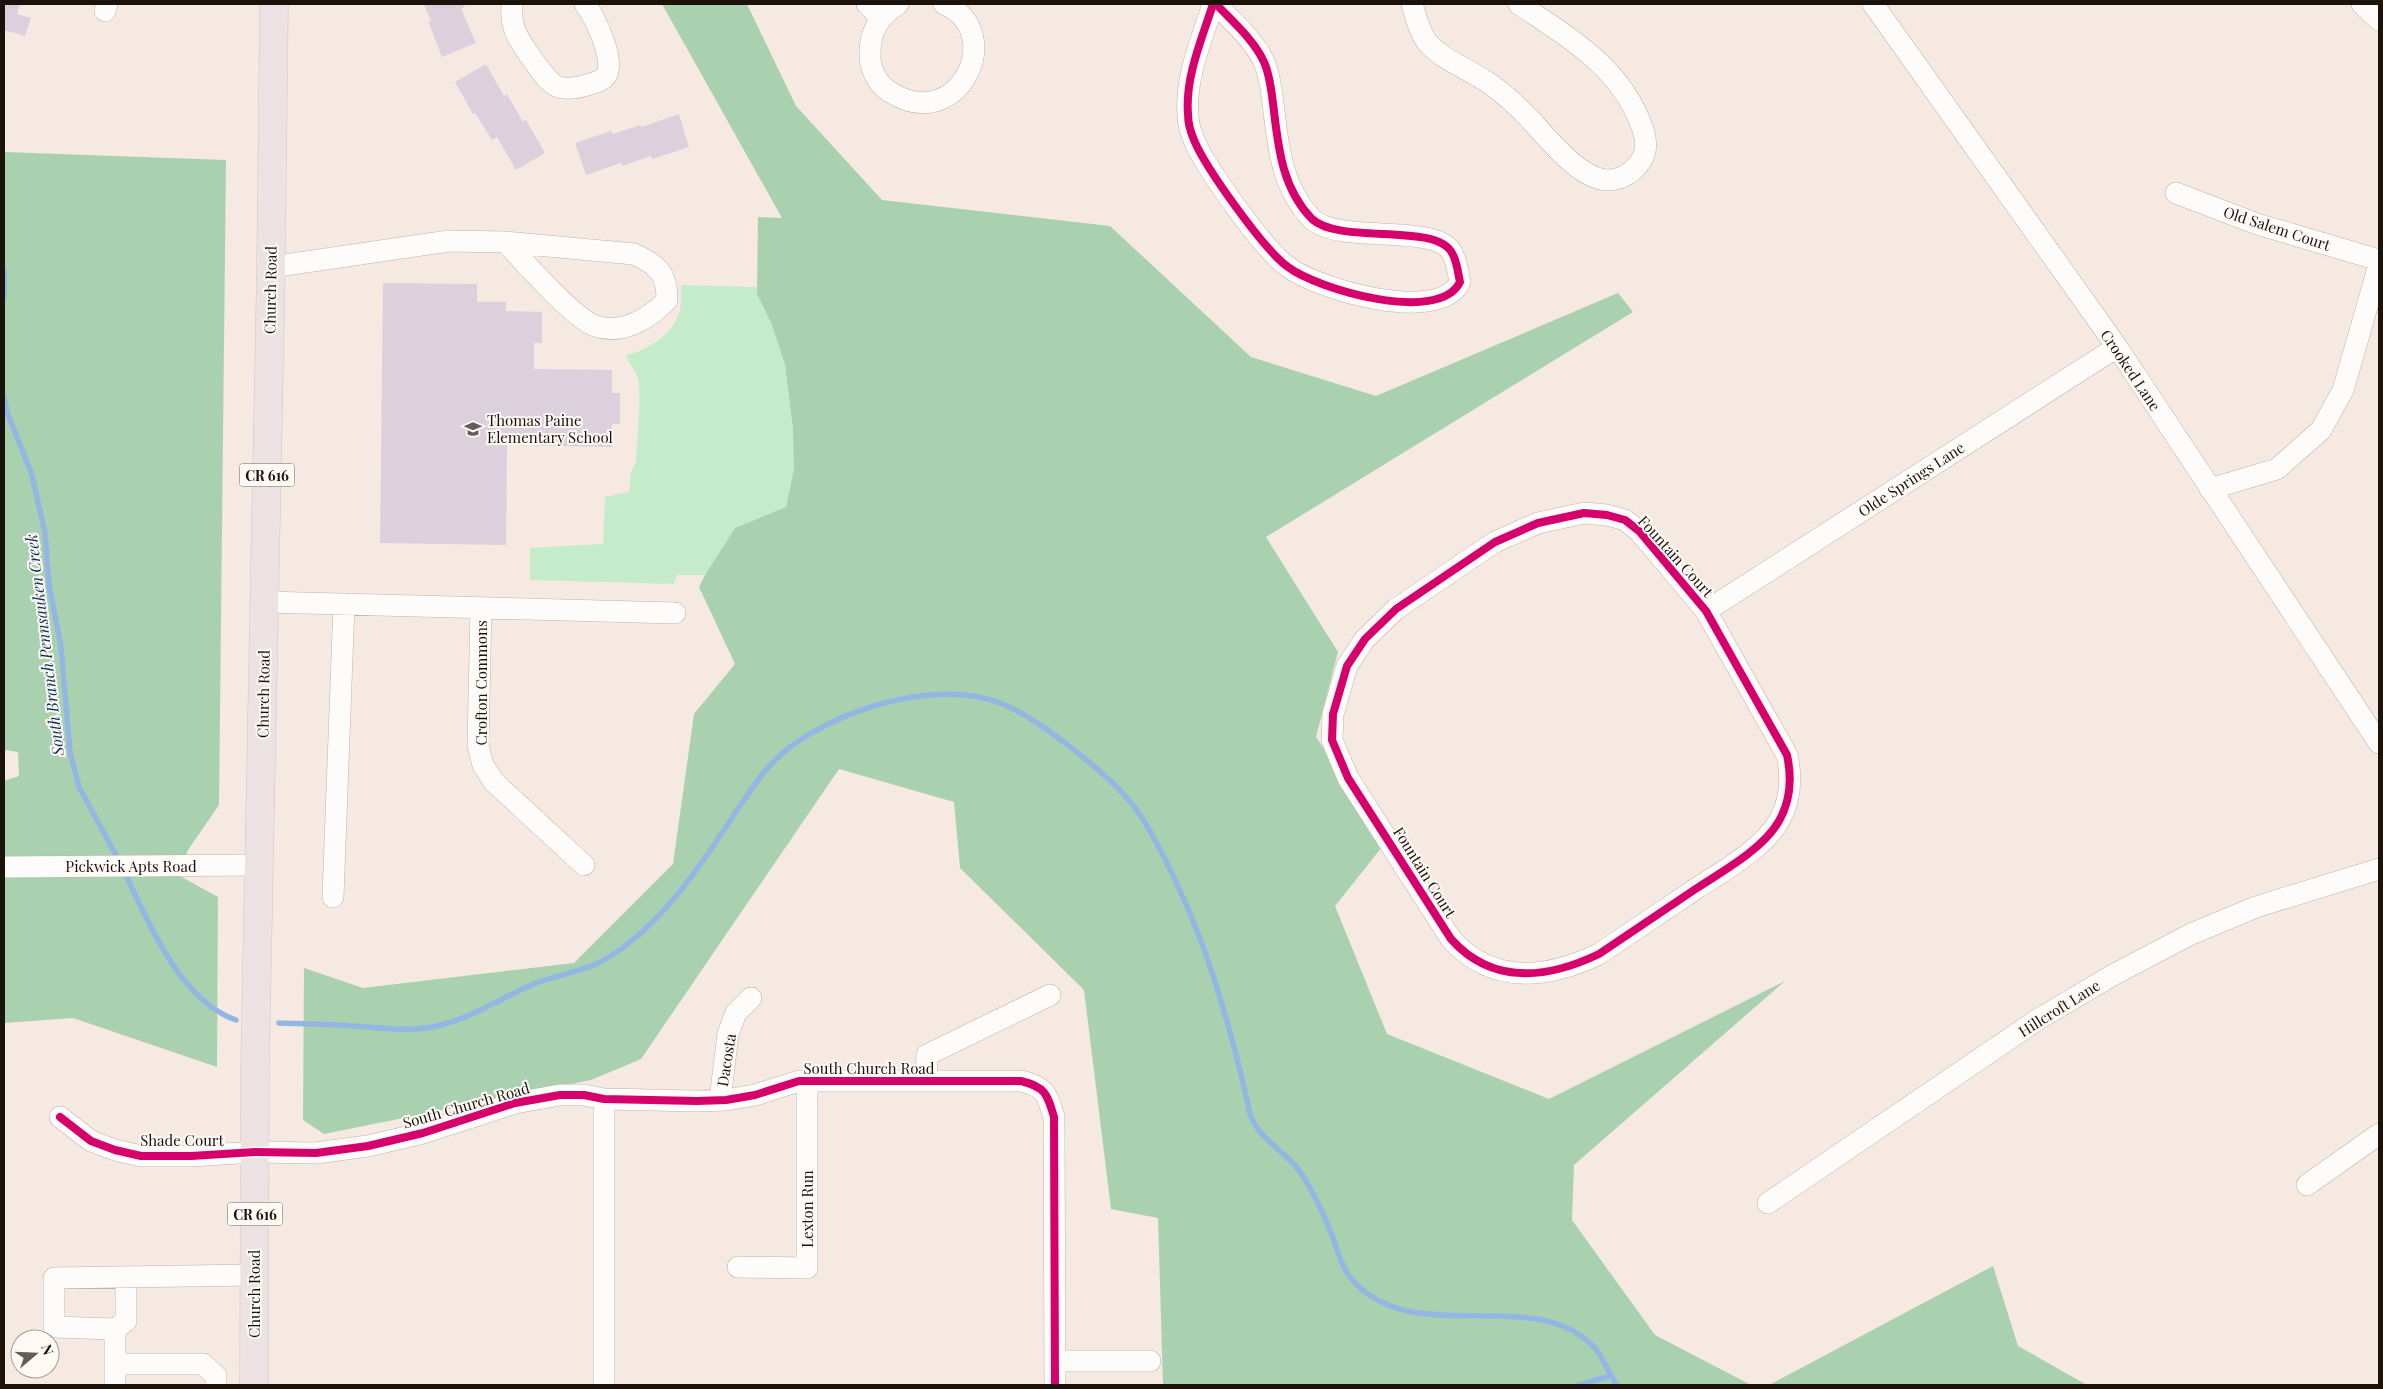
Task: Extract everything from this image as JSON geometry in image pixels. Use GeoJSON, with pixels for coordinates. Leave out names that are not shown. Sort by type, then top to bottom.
{"type":"FeatureCollection","features":[{"type":"Feature","properties":{"kind":"main road","name":"Church Road"},"geometry":{"type":"LineString","coordinates":[[254,1385],[255,1066],[271,267],[274,4]]}},
{"type":"Feature","properties":{"kind":"street"},"geometry":{"type":"LineString","coordinates":[[512,4],[510,18],[517,37],[549,82],[562,90],[573,90],[601,81],[608,72],[607,55],[601,34],[585,4]]}},
{"type":"Feature","properties":{"kind":"street"},"geometry":{"type":"LineString","coordinates":[[898,4],[874,11],[876,24],[870,40],[870,58],[875,76],[886,90],[901,99],[919,104],[936,102],[953,94],[965,81],[972,66],[974,49],[971,32],[963,18],[944,4]]}},
{"type":"Feature","properties":{"kind":"street"},"geometry":{"type":"LineString","coordinates":[[1215,4],[1248,38],[1264,62],[1269,76],[1280,161],[1289,186],[1301,207],[1320,226],[1342,230],[1428,238],[1443,244],[1452,252],[1460,282],[1458,287],[1446,295],[1425,301],[1401,303],[1340,290],[1304,278],[1286,266],[1270,250],[1220,184],[1194,140],[1188,114],[1191,74],[1215,4]]}},
{"type":"Feature","properties":{"kind":"street"},"geometry":{"type":"LineString","coordinates":[[1412,4],[1418,25],[1432,46],[1486,81],[1526,116],[1551,143],[1590,176],[1607,180],[1626,176],[1637,168],[1645,154],[1646,139],[1636,111],[1627,95],[1617,79],[1586,50],[1519,4]]}},
{"type":"Feature","properties":{"kind":"street","name":"Crooked Lane"},"geometry":{"type":"LineString","coordinates":[[1873,4],[2116,347],[2379,743]]}},
{"type":"Feature","properties":{"kind":"street"},"geometry":{"type":"LineString","coordinates":[[2362,4],[2379,20]]}},
{"type":"Feature","properties":{"kind":"street","name":"Old Salem Court"},"geometry":{"type":"LineString","coordinates":[[2176,193],[2257,224],[2379,260]]}},
{"type":"Feature","properties":{"kind":"street"},"geometry":{"type":"LineString","coordinates":[[271,267],[449,241],[505,242],[634,254],[654,263],[667,282],[667,300],[637,323],[617,329],[595,326],[569,306],[505,242]]}},
{"type":"Feature","properties":{"kind":"street"},"geometry":{"type":"LineString","coordinates":[[2210,488],[2277,469],[2321,430],[2343,390],[2379,265]]}},
{"type":"Feature","properties":{"kind":"street","name":"Olde Springs Lane"},"geometry":{"type":"LineString","coordinates":[[1706,611],[2116,347]]}},
{"type":"Feature","properties":{"kind":"street","name":"Fountain Court"},"geometry":{"type":"LineString","coordinates":[[1584,513],[1607,515],[1625,520],[1638,532],[1706,611],[1787,755],[1791,774],[1787,805],[1778,823],[1764,839],[1740,860],[1599,954],[1581,962],[1548,971],[1509,972],[1478,964],[1464,955],[1451,939],[1348,778],[1332,740],[1332,714],[1347,666],[1365,639],[1396,609],[1495,542],[1538,523],[1584,513]]}},
{"type":"Feature","properties":{"kind":"street","name":"Crofton Commons"},"geometry":{"type":"LineString","coordinates":[[265,602],[675,613]]}},
{"type":"Feature","properties":{"kind":"street"},"geometry":{"type":"LineString","coordinates":[[333,897],[344,604]]}},
{"type":"Feature","properties":{"kind":"street","name":"Crofton Commons"},"geometry":{"type":"LineString","coordinates":[[481,608],[478,745],[483,765],[494,782],[584,864]]}},
{"type":"Feature","properties":{"kind":"street","name":"Pickwick Apts Road"},"geometry":{"type":"LineString","coordinates":[[4,868],[259,866]]}},
{"type":"Feature","properties":{"kind":"street","name":"Hillcroft Lane"},"geometry":{"type":"LineString","coordinates":[[1768,1203],[2037,1020],[2113,975],[2191,934],[2256,908],[2379,869]]}},
{"type":"Feature","properties":{"kind":"street"},"geometry":{"type":"LineString","coordinates":[[926,1081],[927,1055],[1050,995]]}},
{"type":"Feature","properties":{"kind":"street","name":"Dacosta"},"geometry":{"type":"LineString","coordinates":[[720,1100],[728,1034],[736,1013],[751,998]]}},
{"type":"Feature","properties":{"kind":"street","name":"South Church Road"},"geometry":{"type":"LineString","coordinates":[[255,1152],[316,1153],[368,1146],[423,1133],[516,1102],[560,1095],[584,1095],[604,1099],[720,1100],[755,1095],[807,1081],[1021,1081],[1039,1086],[1048,1098],[1054,1116],[1055,1385]]}},
{"type":"Feature","properties":{"kind":"street","name":"Lexton Run"},"geometry":{"type":"LineString","coordinates":[[738,1267],[807,1268],[807,1081]]}},
{"type":"Feature","properties":{"kind":"street"},"geometry":{"type":"LineString","coordinates":[[604,1099],[604,1385]]}},
{"type":"Feature","properties":{"kind":"street","name":"Shade Court"},"geometry":{"type":"LineString","coordinates":[[60,1117],[91,1142],[128,1154],[168,1157],[255,1152]]}},
{"type":"Feature","properties":{"kind":"street"},"geometry":{"type":"LineString","coordinates":[[2306,1185],[2379,1134]]}},
{"type":"Feature","properties":{"kind":"street"},"geometry":{"type":"LineString","coordinates":[[126,1278],[126,1321],[115,1329],[54,1327],[54,1278],[254,1275]]}},
{"type":"Feature","properties":{"kind":"street"},"geometry":{"type":"LineString","coordinates":[[115,1329],[115,1385]]}},
{"type":"Feature","properties":{"kind":"street"},"geometry":{"type":"LineString","coordinates":[[1055,1360],[1150,1361]]}},
{"type":"Feature","properties":{"kind":"street"},"geometry":{"type":"LineString","coordinates":[[115,1364],[202,1364],[216,1376],[216,1385]]}},
{"type":"Feature","properties":{"kind":"green space"},"geometry":{"type":"Polygon","coordinates":[[[662,4],[747,4],[796,106],[882,200],[1110,226],[1251,357],[1376,396],[1618,293],[1633,312],[1266,537],[1338,652],[1316,737],[1386,842],[1335,906],[1387,1034],[1549,1099],[1785,981],[1574,1165],[1572,1220],[1655,1335],[1751,1385],[1163,1385],[1158,1218],[1111,1209],[1084,990],[960,868],[954,802],[839,769],[641,1059],[591,1080],[324,1134],[303,1120],[304,968],[363,988],[574,963],[673,864],[694,714],[735,664],[699,587],[735,528],[786,507],[794,469],[793,429],[785,365],[772,325],[757,294],[758,217],[782,218],[662,4]]]}},
{"type":"Feature","properties":{"kind":"green space"},"geometry":{"type":"Polygon","coordinates":[[[4,152],[226,160],[219,805],[188,850],[178,875],[218,897],[217,1067],[73,1018],[4,1023],[4,781],[19,776],[18,752],[4,750],[4,152]]]}},
{"type":"Feature","properties":{"kind":"green space"},"geometry":{"type":"Polygon","coordinates":[[[681,285],[757,287],[757,294],[772,325],[785,365],[793,429],[794,469],[786,507],[735,528],[705,575],[677,575],[674,584],[530,580],[530,548],[603,544],[605,497],[629,492],[631,473],[636,462],[639,383],[637,375],[626,355],[649,346],[670,330],[679,312],[681,285]]]}},
{"type":"Feature","properties":{"kind":"green space"},"geometry":{"type":"Polygon","coordinates":[[[1993,1266],[2018,1346],[2087,1385],[1769,1385],[1993,1266]]]}},
{"type":"Feature","properties":{"kind":"building"},"geometry":{"type":"Polygon","coordinates":[[[4,4],[20,4],[17,14],[31,18],[25,36],[4,30],[4,4]]]}},
{"type":"Feature","properties":{"kind":"building"},"geometry":{"type":"Polygon","coordinates":[[[424,4],[464,4],[465,6],[461,9],[476,43],[442,57],[428,21],[431,21],[424,4]]]}},
{"type":"Feature","properties":{"kind":"building"},"geometry":{"type":"Polygon","coordinates":[[[486,64],[504,96],[507,94],[523,122],[526,120],[545,153],[516,170],[497,137],[492,140],[475,113],[473,114],[455,82],[486,64]]]}},
{"type":"Feature","properties":{"kind":"building"},"geometry":{"type":"Polygon","coordinates":[[[679,114],[689,147],[652,159],[651,156],[622,166],[621,163],[586,175],[575,143],[611,131],[612,134],[641,125],[641,127],[679,114]]]}},
{"type":"Feature","properties":{"kind":"building"},"geometry":{"type":"Polygon","coordinates":[[[383,283],[477,284],[477,302],[506,302],[506,311],[542,312],[542,343],[534,343],[534,369],[612,370],[612,393],[620,393],[620,424],[612,424],[612,447],[507,445],[506,545],[380,543],[383,283]]]}},
{"type":"Feature","properties":{"kind":"waterway","name":"South Branch Pennsauken Creek"},"geometry":{"type":"LineString","coordinates":[[4,271],[4,297]]}},
{"type":"Feature","properties":{"kind":"waterway","name":"South Branch Pennsauken Creek"},"geometry":{"type":"LineString","coordinates":[[4,396],[7,412],[32,475],[45,533],[49,585],[61,647],[70,752],[79,787],[117,857]]}},
{"type":"Feature","properties":{"kind":"waterway","name":"South Branch Pennsauken Creek"},"geometry":{"type":"LineString","coordinates":[[279,1023],[396,1029],[427,1028],[463,1018],[526,987],[593,965],[627,945],[674,899],[761,775],[775,760],[796,743],[822,727],[851,714],[913,697],[944,694],[973,696],[1000,703],[1033,720],[1089,762],[1121,791],[1146,824],[1174,878],[1206,955],[1231,1035],[1249,1112],[1259,1130],[1292,1162],[1313,1192],[1342,1263],[1350,1277],[1375,1299],[1404,1310],[1436,1315],[1504,1316],[1537,1319],[1567,1328],[1593,1346],[1617,1385]]}},
{"type":"Feature","properties":{"kind":"waterway","name":"South Branch Pennsauken Creek"},"geometry":{"type":"LineString","coordinates":[[127,878],[146,918],[184,980],[199,997],[217,1010],[236,1020]]}},
{"type":"Feature","properties":{"kind":"waterway"},"geometry":{"type":"LineString","coordinates":[[1579,1385],[1610,1376]]}},
{"type":"Feature","properties":{"kind":"cycle path"},"geometry":{"type":"LineString","coordinates":[[1213,4],[1199,44],[1189,86],[1190,127],[1200,153],[1222,188],[1265,244],[1288,267],[1303,276],[1350,293],[1404,302],[1428,301],[1448,295],[1460,282],[1454,256],[1443,244],[1427,238],[1408,235],[1343,231],[1325,227],[1312,219],[1302,207],[1287,179],[1279,150],[1270,82],[1264,62],[1249,39],[1216,4]]}},
{"type":"Feature","properties":{"kind":"cycle path"},"geometry":{"type":"LineString","coordinates":[[1584,513],[1607,515],[1625,520],[1639,531],[1706,611],[1787,755],[1790,772],[1788,797],[1779,821],[1753,850],[1599,954],[1560,969],[1521,973],[1502,971],[1484,964],[1467,954],[1451,939],[1348,778],[1332,740],[1333,714],[1347,666],[1365,639],[1396,609],[1495,542],[1538,523],[1584,513]]}},
{"type":"Feature","properties":{"kind":"cycle path"},"geometry":{"type":"LineString","coordinates":[[60,1117],[91,1141],[115,1150],[141,1156],[191,1156],[255,1152],[316,1153],[368,1146],[423,1133],[515,1103],[560,1095],[584,1095],[604,1099],[697,1101],[726,1100],[755,1095],[799,1081],[1021,1081],[1029,1083],[1044,1092],[1054,1117],[1055,1385]]}},
{"type":"Feature","properties":{"kind":"place","name":"Thomas Paine Elementary School"},"geometry":{"type":"Point","coordinates":[473,429]}}]}
